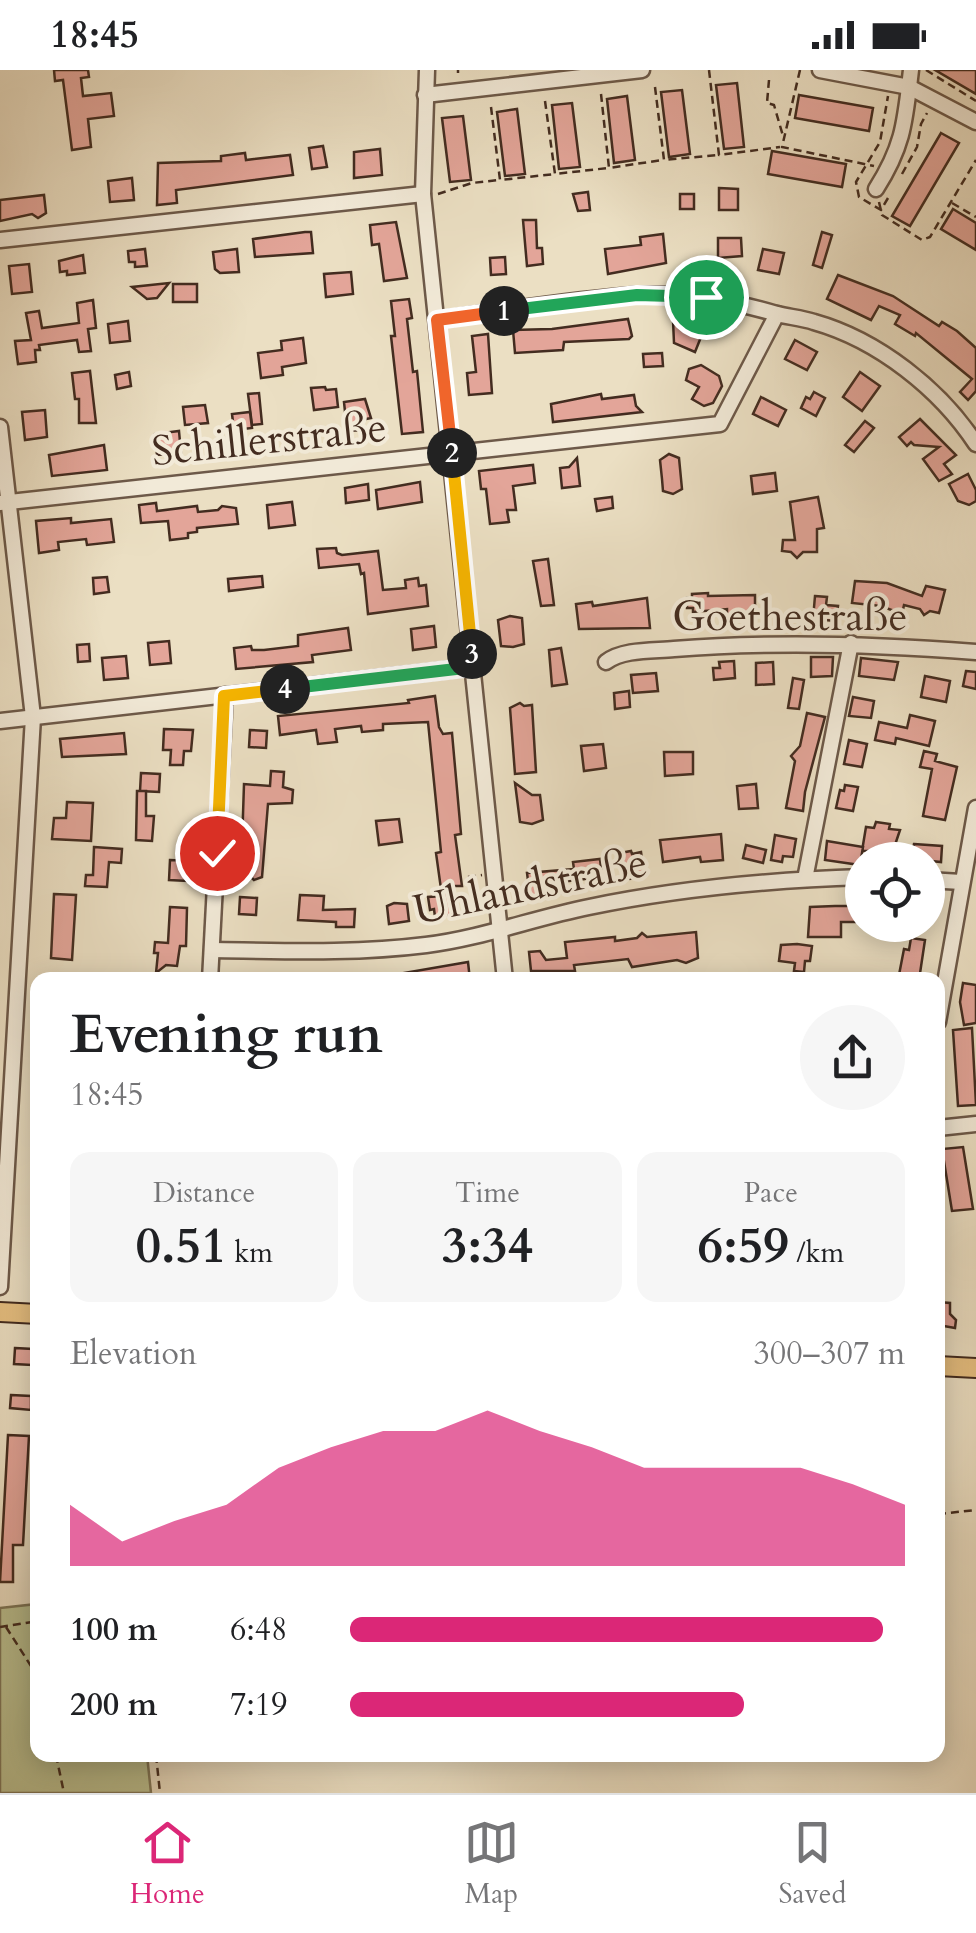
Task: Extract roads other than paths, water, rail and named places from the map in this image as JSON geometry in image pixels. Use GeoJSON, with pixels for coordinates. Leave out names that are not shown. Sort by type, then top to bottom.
{"type":"FeatureCollection","features":[{"type":"Feature","properties":{"kind":"main road"},"geometry":{"type":"LineString","coordinates":[[0,1312],[30,1314]]}},
{"type":"Feature","properties":{"kind":"main road"},"geometry":{"type":"LineString","coordinates":[[945,1366],[976,1368]]}},
{"type":"Feature","properties":{"kind":"street"},"geometry":{"type":"LineString","coordinates":[[427,70],[422,194],[504,972]]}},
{"type":"Feature","properties":{"kind":"street"},"geometry":{"type":"LineString","coordinates":[[425,95],[642,70]]}},
{"type":"Feature","properties":{"kind":"street"},"geometry":{"type":"LineString","coordinates":[[820,70],[909,87],[976,122]]}},
{"type":"Feature","properties":{"kind":"street"},"geometry":{"type":"LineString","coordinates":[[883,192],[893,175],[906,122],[911,70]]}},
{"type":"Feature","properties":{"kind":"street"},"geometry":{"type":"LineString","coordinates":[[0,240],[422,194]]}},
{"type":"Feature","properties":{"kind":"street"},"geometry":{"type":"LineString","coordinates":[[437,320],[637,295],[714,297],[751,304],[816,322],[876,350],[948,408],[976,444]]}},
{"type":"Feature","properties":{"kind":"street","name":"Schillerstraße"},"geometry":{"type":"LineString","coordinates":[[4,503],[720,424],[777,314]]}},
{"type":"Feature","properties":{"kind":"street"},"geometry":{"type":"LineString","coordinates":[[0,427],[4,503],[33,718],[0,1286]]}},
{"type":"Feature","properties":{"kind":"street"},"geometry":{"type":"LineString","coordinates":[[805,879],[852,643]]}},
{"type":"Feature","properties":{"kind":"street","name":"Goethestraße"},"geometry":{"type":"LineString","coordinates":[[606,662],[612,657],[646,651],[741,644],[852,643],[976,652]]}},
{"type":"Feature","properties":{"kind":"street"},"geometry":{"type":"LineString","coordinates":[[0,721],[473,667]]}},
{"type":"Feature","properties":{"kind":"street"},"geometry":{"type":"LineString","coordinates":[[211,972],[224,696]]}},
{"type":"Feature","properties":{"kind":"street"},"geometry":{"type":"LineString","coordinates":[[945,979],[976,808]]}},
{"type":"Feature","properties":{"kind":"street","name":"Uhlandstraße"},"geometry":{"type":"LineString","coordinates":[[212,950],[372,951],[500,931],[586,908],[682,889],[845,878]]}},
{"type":"Feature","properties":{"kind":"street"},"geometry":{"type":"LineString","coordinates":[[945,881],[961,882]]}},
{"type":"Feature","properties":{"kind":"street"},"geometry":{"type":"LineString","coordinates":[[945,1127],[976,1124]]}}]}
